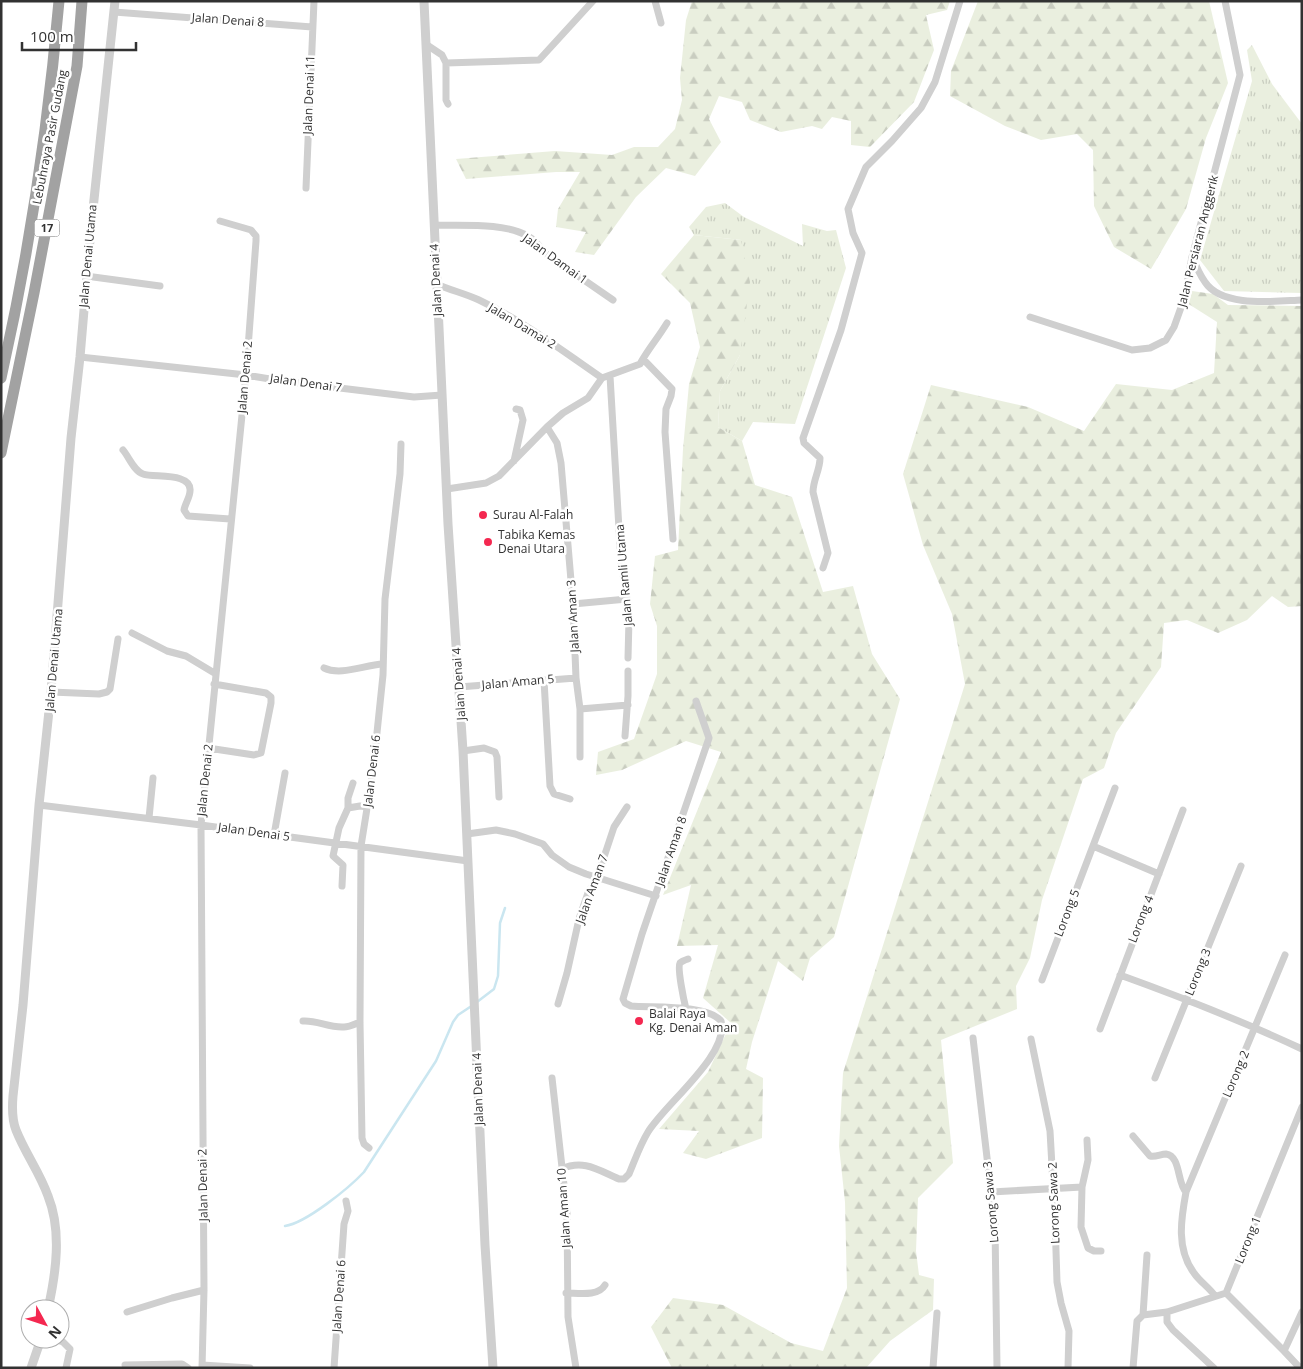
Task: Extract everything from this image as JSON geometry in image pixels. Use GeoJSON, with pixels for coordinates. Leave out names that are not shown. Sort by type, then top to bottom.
{"type":"FeatureCollection","features":[{"type":"Feature","properties":{"kind":"highway"},"geometry":{"type":"LineString","coordinates":[[54,62],[55,1]]}},
{"type":"Feature","properties":{"kind":"highway","name":"Lebuhraya Pasir Gudang"},"geometry":{"type":"LineString","coordinates":[[1,378],[12,332],[31,227],[54,62],[59,1]]}},
{"type":"Feature","properties":{"kind":"highway","name":"Lebuhraya Pasir Gudang"},"geometry":{"type":"LineString","coordinates":[[1,453],[34,293],[77,66],[82,1]]}},
{"type":"Feature","properties":{"kind":"street","name":"Jalan Denai Utama"},"geometry":{"type":"LineString","coordinates":[[50,1299],[53,1287],[55,1217],[48,1195],[15,1129],[12,1111],[13,1089],[23,1005],[86,276],[115,1]]}},
{"type":"Feature","properties":{"kind":"street","name":"Jalan Denai 11"},"geometry":{"type":"LineString","coordinates":[[306,188],[314,1]]}},
{"type":"Feature","properties":{"kind":"street","name":"Jalan Denai 4"},"geometry":{"type":"LineString","coordinates":[[424,1],[448,524],[463,750],[485,1245],[493,1368]]}},
{"type":"Feature","properties":{"kind":"street"},"geometry":{"type":"LineString","coordinates":[[446,63],[539,60],[592,1]]}},
{"type":"Feature","properties":{"kind":"street"},"geometry":{"type":"LineString","coordinates":[[655,1],[661,23]]}},
{"type":"Feature","properties":{"kind":"street"},"geometry":{"type":"LineString","coordinates":[[823,568],[828,553],[813,492],[813,484],[820,466],[820,458],[804,443],[803,438],[841,330],[862,253],[853,233],[848,208],[866,167],[921,108],[935,82],[960,1]]}},
{"type":"Feature","properties":{"kind":"street","name":"Jalan Persiaran Anggerik"},"geometry":{"type":"LineString","coordinates":[[1030,317],[1132,350],[1150,348],[1166,340],[1174,327],[1184,299],[1192,257],[1240,75],[1225,1]]}},
{"type":"Feature","properties":{"kind":"street","name":"Jalan Denai 8"},"geometry":{"type":"LineString","coordinates":[[114,12],[312,26]]}},
{"type":"Feature","properties":{"kind":"street"},"geometry":{"type":"LineString","coordinates":[[427,45],[442,55],[446,63],[446,100],[448,104]]}},
{"type":"Feature","properties":{"kind":"street","name":"Jalan Denai 2"},"geometry":{"type":"LineString","coordinates":[[202,1366],[204,1290],[201,824],[230,519],[246,375],[256,236],[251,230],[220,222]]}},
{"type":"Feature","properties":{"kind":"street","name":"Jalan Damai 1"},"geometry":{"type":"LineString","coordinates":[[434,225],[497,227],[528,236],[545,252],[613,300]]}},
{"type":"Feature","properties":{"kind":"street"},"geometry":{"type":"LineString","coordinates":[[1192,257],[1206,284],[1224,298],[1250,302],[1302,300]]}},
{"type":"Feature","properties":{"kind":"street"},"geometry":{"type":"LineString","coordinates":[[86,276],[160,286]]}},
{"type":"Feature","properties":{"kind":"street","name":"Jalan Damai 2"},"geometry":{"type":"LineString","coordinates":[[436,284],[493,307],[606,377]]}},
{"type":"Feature","properties":{"kind":"street"},"geometry":{"type":"LineString","coordinates":[[447,489],[486,483],[499,476],[548,426],[563,413],[588,398],[606,377],[640,364],[645,352],[655,343],[667,323]]}},
{"type":"Feature","properties":{"kind":"street","name":"Jalan Denai 7"},"geometry":{"type":"LineString","coordinates":[[80,357],[246,375],[414,397],[442,395]]}},
{"type":"Feature","properties":{"kind":"street"},"geometry":{"type":"LineString","coordinates":[[643,359],[672,389],[666,409],[664,432],[672,539]]}},
{"type":"Feature","properties":{"kind":"street","name":"Jalan Ramli Utama"},"geometry":{"type":"LineString","coordinates":[[606,377],[616,462],[621,563],[629,619],[628,658]]}},
{"type":"Feature","properties":{"kind":"street"},"geometry":{"type":"LineString","coordinates":[[514,462],[523,420],[520,410],[516,409]]}},
{"type":"Feature","properties":{"kind":"street","name":"Jalan Aman 3"},"geometry":{"type":"LineString","coordinates":[[548,426],[557,446],[561,476],[573,604],[576,678],[580,709],[580,757]]}},
{"type":"Feature","properties":{"kind":"street","name":"Jalan Denai 6"},"geometry":{"type":"LineString","coordinates":[[369,1148],[364,1144],[362,1138],[360,1022],[361,846],[368,807],[383,664],[385,599],[400,474],[401,444]]}},
{"type":"Feature","properties":{"kind":"street"},"geometry":{"type":"LineString","coordinates":[[123,450],[142,474],[182,479],[189,484],[190,492],[185,502],[184,510],[188,516],[230,519]]}},
{"type":"Feature","properties":{"kind":"street"},"geometry":{"type":"LineString","coordinates":[[573,604],[627,599]]}},
{"type":"Feature","properties":{"kind":"street"},"geometry":{"type":"LineString","coordinates":[[132,632],[167,651],[186,656],[216,674]]}},
{"type":"Feature","properties":{"kind":"street"},"geometry":{"type":"LineString","coordinates":[[51,692],[99,694],[107,692],[110,689],[118,639]]}},
{"type":"Feature","properties":{"kind":"street"},"geometry":{"type":"LineString","coordinates":[[324,668],[340,672],[364,666],[383,664]]}},
{"type":"Feature","properties":{"kind":"street"},"geometry":{"type":"LineString","coordinates":[[625,736],[628,705],[628,671]]}},
{"type":"Feature","properties":{"kind":"street","name":"Jalan Aman 5"},"geometry":{"type":"LineString","coordinates":[[459,687],[576,678]]}},
{"type":"Feature","properties":{"kind":"street"},"geometry":{"type":"LineString","coordinates":[[544,680],[550,786],[554,794],[570,798]]}},
{"type":"Feature","properties":{"kind":"street"},"geometry":{"type":"LineString","coordinates":[[208,748],[254,755],[261,753],[271,703],[271,697],[266,693],[214,684]]}},
{"type":"Feature","properties":{"kind":"street","name":"Jalan Aman 8"},"geometry":{"type":"LineString","coordinates":[[686,1009],[631,1006],[625,1003],[624,994],[709,738],[696,701]]}},
{"type":"Feature","properties":{"kind":"street"},"geometry":{"type":"LineString","coordinates":[[580,709],[628,705]]}},
{"type":"Feature","properties":{"kind":"street"},"geometry":{"type":"LineString","coordinates":[[463,750],[484,748],[495,752],[497,757],[499,797]]}},
{"type":"Feature","properties":{"kind":"street"},"geometry":{"type":"LineString","coordinates":[[274,835],[285,773]]}},
{"type":"Feature","properties":{"kind":"street"},"geometry":{"type":"LineString","coordinates":[[149,818],[154,778]]}},
{"type":"Feature","properties":{"kind":"street"},"geometry":{"type":"LineString","coordinates":[[342,886],[344,870],[342,864],[333,856],[339,828],[348,808],[348,798],[353,783]]}},
{"type":"Feature","properties":{"kind":"street","name":"Lorong 5"},"geometry":{"type":"LineString","coordinates":[[1042,980],[1115,788]]}},
{"type":"Feature","properties":{"kind":"street","name":"Jalan Denai 5"},"geometry":{"type":"LineString","coordinates":[[39,805],[201,824],[468,861]]}},
{"type":"Feature","properties":{"kind":"street"},"geometry":{"type":"LineString","coordinates":[[348,808],[368,807]]}},
{"type":"Feature","properties":{"kind":"street","name":"Jalan Aman 7"},"geometry":{"type":"LineString","coordinates":[[558,1004],[579,919],[588,894],[597,878],[614,827],[627,807]]}},
{"type":"Feature","properties":{"kind":"street","name":"Lorong 4"},"geometry":{"type":"LineString","coordinates":[[1100,1029],[1183,810]]}},
{"type":"Feature","properties":{"kind":"street"},"geometry":{"type":"LineString","coordinates":[[467,834],[496,830],[515,834],[543,844],[552,856],[569,867],[597,878],[656,896]]}},
{"type":"Feature","properties":{"kind":"street"},"geometry":{"type":"LineString","coordinates":[[1093,846],[1158,874]]}},
{"type":"Feature","properties":{"kind":"street","name":"Lorong 3"},"geometry":{"type":"LineString","coordinates":[[1154,1078],[1241,866]]}},
{"type":"Feature","properties":{"kind":"street","name":"Lorong 2"},"geometry":{"type":"LineString","coordinates":[[1215,1296],[1189,1265],[1182,1243],[1181,1219],[1186,1192],[1285,955]]}},
{"type":"Feature","properties":{"kind":"street"},"geometry":{"type":"LineString","coordinates":[[562,1169],[571,1165],[584,1164],[619,1179],[624,1179],[629,1174],[648,1133],[660,1115],[707,1063],[718,1042],[722,1028],[719,1018],[709,1012],[686,1009],[682,993],[680,965],[682,961],[688,959]]}},
{"type":"Feature","properties":{"kind":"street"},"geometry":{"type":"LineString","coordinates":[[1120,975],[1187,999],[1302,1049]]}},
{"type":"Feature","properties":{"kind":"street"},"geometry":{"type":"LineString","coordinates":[[303,1020],[313,1020],[326,1025],[345,1027],[360,1022]]}},
{"type":"Feature","properties":{"kind":"street","name":"Lorong Sawa 3"},"geometry":{"type":"LineString","coordinates":[[973,1038],[995,1226],[997,1368]]}},
{"type":"Feature","properties":{"kind":"street","name":"Lorong Sawa 2"},"geometry":{"type":"LineString","coordinates":[[1031,1039],[1050,1131],[1054,1189],[1056,1282],[1069,1332],[1068,1368]]}},
{"type":"Feature","properties":{"kind":"street","name":"Jalan Aman 10"},"geometry":{"type":"LineString","coordinates":[[552,1078],[567,1212],[566,1293],[576,1368]]}},
{"type":"Feature","properties":{"kind":"street","name":"Lorong 1"},"geometry":{"type":"LineString","coordinates":[[1226,1293],[1302,1107]]}},
{"type":"Feature","properties":{"kind":"street","name":"Lorong 2"},"geometry":{"type":"LineString","coordinates":[[1133,1136],[1150,1156],[1170,1155],[1179,1171],[1182,1189],[1186,1192]]}},
{"type":"Feature","properties":{"kind":"street"},"geometry":{"type":"LineString","coordinates":[[1087,1140],[1088,1160],[1082,1187],[1081,1227],[1088,1248],[1094,1251],[1101,1251]]}},
{"type":"Feature","properties":{"kind":"street"},"geometry":{"type":"LineString","coordinates":[[991,1192],[1082,1187]]}},
{"type":"Feature","properties":{"kind":"street","name":"Jalan Denai 6"},"geometry":{"type":"LineString","coordinates":[[334,1368],[344,1224],[348,1211],[346,1201]]}},
{"type":"Feature","properties":{"kind":"street"},"geometry":{"type":"LineString","coordinates":[[1143,1315],[1146,1254]]}},
{"type":"Feature","properties":{"kind":"street"},"geometry":{"type":"LineString","coordinates":[[566,1293],[595,1293],[602,1290],[605,1285]]}},
{"type":"Feature","properties":{"kind":"street"},"geometry":{"type":"LineString","coordinates":[[127,1312],[204,1290]]}},
{"type":"Feature","properties":{"kind":"street"},"geometry":{"type":"LineString","coordinates":[[1133,1368],[1137,1321],[1143,1315],[1167,1312],[1226,1293],[1300,1368]]}},
{"type":"Feature","properties":{"kind":"street"},"geometry":{"type":"LineString","coordinates":[[1167,1312],[1167,1322],[1173,1330],[1214,1368]]}},
{"type":"Feature","properties":{"kind":"street"},"geometry":{"type":"LineString","coordinates":[[1284,1351],[1302,1312]]}},
{"type":"Feature","properties":{"kind":"street"},"geometry":{"type":"LineString","coordinates":[[933,1368],[937,1313]]}},
{"type":"Feature","properties":{"kind":"street"},"geometry":{"type":"LineString","coordinates":[[31,1368],[38,1349]]}},
{"type":"Feature","properties":{"kind":"street"},"geometry":{"type":"LineString","coordinates":[[66,1368],[69,1349]]}},
{"type":"Feature","properties":{"kind":"street"},"geometry":{"type":"LineString","coordinates":[[125,1365],[182,1364],[188,1368]]}},
{"type":"Feature","properties":{"kind":"street"},"geometry":{"type":"LineString","coordinates":[[202,1366],[250,1368]]}},
{"type":"Feature","properties":{"kind":"green space"},"geometry":{"type":"Polygon","coordinates":[[[692,1],[950,1],[947,10],[926,15],[934,50],[914,102],[870,147],[851,145],[851,121],[832,117],[822,129],[812,126],[781,132],[750,120],[742,102],[719,96],[709,119],[721,142],[695,176],[666,168],[636,197],[594,255],[575,252],[586,232],[556,227],[558,209],[580,172],[466,179],[456,159],[555,151],[612,155],[634,147],[658,147],[675,129],[682,100],[680,78],[686,20],[692,1]]]}},
{"type":"Feature","properties":{"kind":"green space"},"geometry":{"type":"Polygon","coordinates":[[[978,1],[1209,1],[1228,83],[1206,138],[1186,209],[1151,269],[1114,247],[1094,206],[1093,150],[1077,134],[1041,140],[1005,126],[950,96],[951,71],[978,1]]]}},
{"type":"Feature","properties":{"kind":"green space"},"geometry":{"type":"Polygon","coordinates":[[[1252,45],[1272,84],[1302,124],[1302,293],[1224,291],[1200,260],[1252,81],[1247,50],[1252,45]]]}},
{"type":"Feature","properties":{"kind":"green space"},"geometry":{"type":"Polygon","coordinates":[[[725,203],[744,217],[803,246],[802,224],[827,231],[836,230],[846,268],[795,424],[753,422],[742,441],[718,427],[720,391],[740,355],[741,240],[694,235],[689,227],[706,207],[725,203]]]}},
{"type":"Feature","properties":{"kind":"green space"},"geometry":{"type":"Polygon","coordinates":[[[694,235],[741,240],[750,282],[740,355],[720,391],[718,427],[742,441],[755,485],[792,497],[823,592],[853,586],[872,654],[900,699],[834,937],[810,958],[803,981],[778,961],[752,1042],[746,1069],[763,1078],[762,1138],[706,1159],[683,1153],[699,1131],[659,1129],[708,1072],[731,1023],[703,998],[718,945],[677,946],[691,885],[663,895],[721,752],[686,741],[622,770],[596,775],[598,752],[634,739],[657,674],[657,626],[650,604],[655,556],[678,550],[683,449],[689,384],[700,347],[690,303],[661,274],[694,235]]]}},
{"type":"Feature","properties":{"kind":"green space"},"geometry":{"type":"Polygon","coordinates":[[[1192,291],[1213,294],[1228,305],[1302,306],[1302,606],[1288,607],[1272,596],[1247,620],[1218,633],[1187,620],[1164,623],[1161,667],[1116,733],[1104,768],[1083,779],[1042,900],[1030,958],[1016,986],[1017,1009],[941,1040],[953,1163],[918,1198],[916,1251],[919,1275],[934,1279],[933,1310],[890,1341],[866,1368],[672,1368],[651,1327],[673,1298],[723,1305],[791,1343],[823,1351],[847,1288],[845,1202],[839,1146],[843,1073],[965,684],[952,614],[923,545],[903,474],[931,385],[1028,407],[1084,431],[1116,384],[1172,390],[1214,373],[1217,322],[1187,303],[1192,291]]]}},
{"type":"Feature","properties":{"kind":"waterway"},"geometry":{"type":"LineString","coordinates":[[477,1002],[494,989],[498,976],[500,923],[505,908]]}},
{"type":"Feature","properties":{"kind":"waterway"},"geometry":{"type":"LineString","coordinates":[[285,1226],[304,1219],[315,1212],[348,1187],[364,1172],[436,1061],[453,1022],[458,1015],[473,1005]]}},
{"type":"Feature","properties":{"kind":"place","name":"Surau Al-Falah"},"geometry":{"type":"Point","coordinates":[483,515]}},
{"type":"Feature","properties":{"kind":"place","name":"Tabika Kemas Denai Utara"},"geometry":{"type":"Point","coordinates":[488,542]}},
{"type":"Feature","properties":{"kind":"place","name":"Balai Raya Kg. Denai Aman"},"geometry":{"type":"Point","coordinates":[639,1021]}}]}
